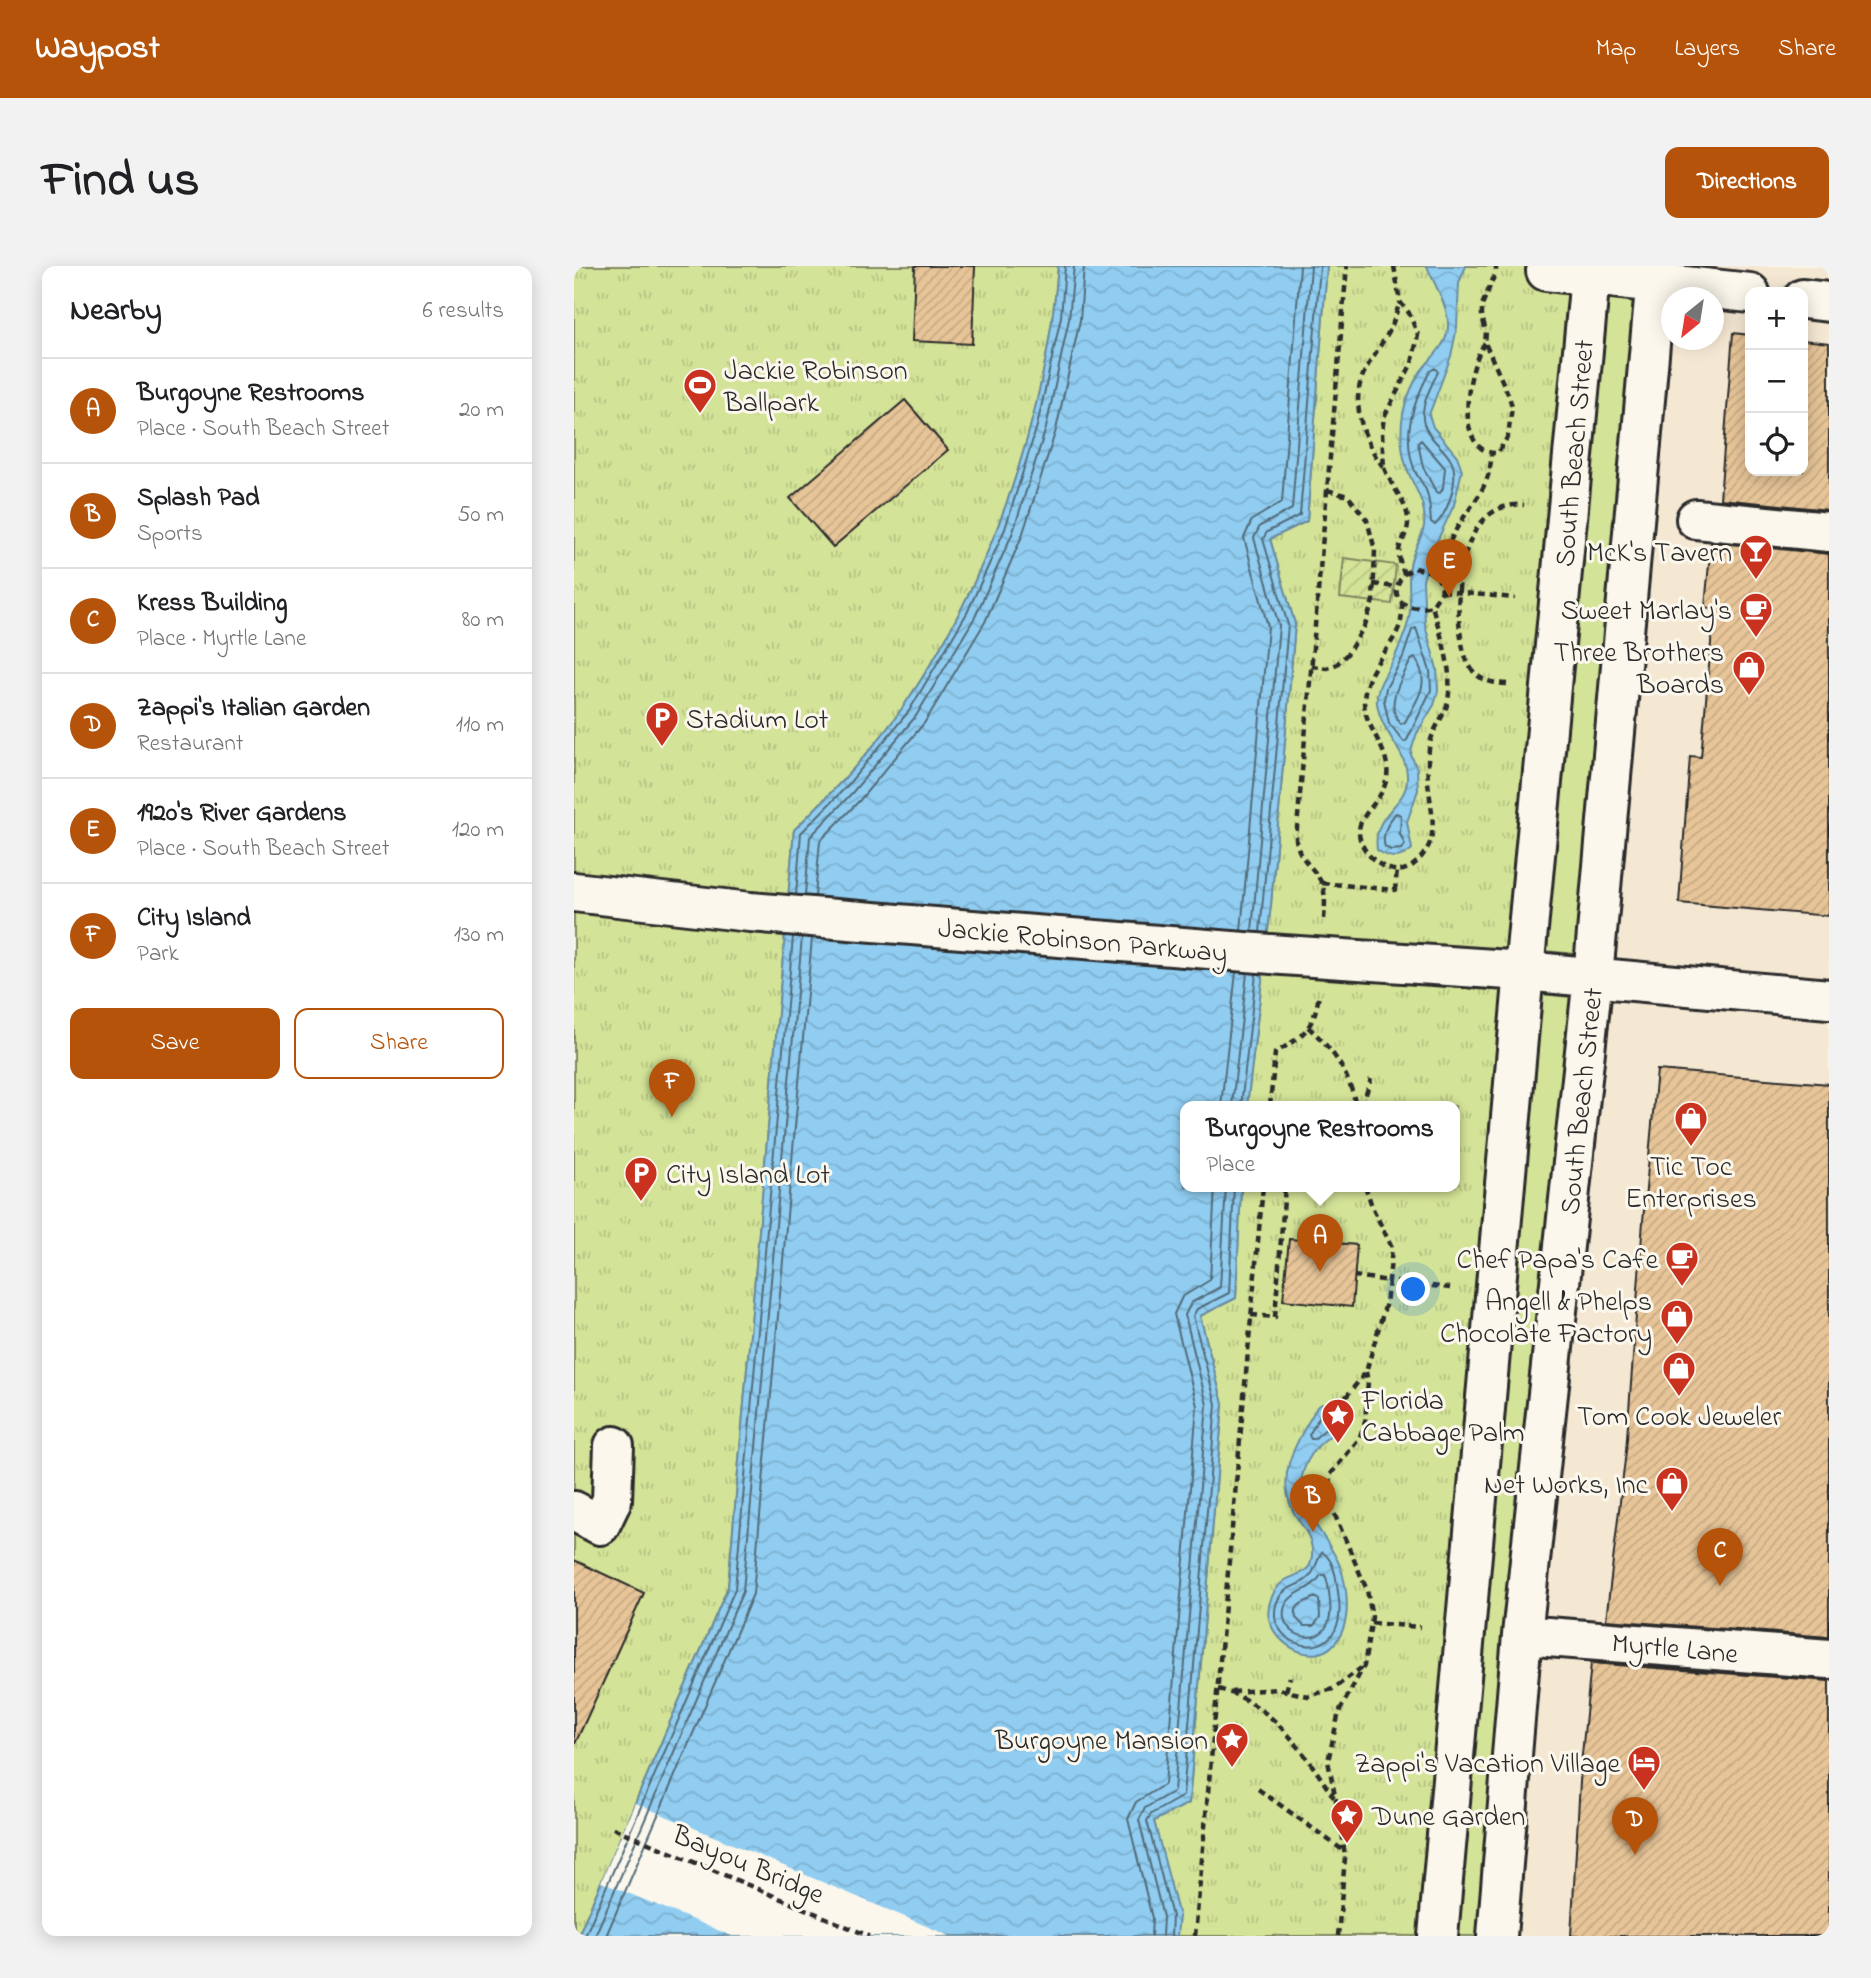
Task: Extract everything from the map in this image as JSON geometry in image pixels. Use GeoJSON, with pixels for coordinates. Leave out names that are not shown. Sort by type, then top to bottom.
{"type":"FeatureCollection","features":[{"type":"Feature","properties":{"kind":"street"},"geometry":{"type":"LineString","coordinates":[[1546,271],[1656,275],[1745,292]]}},
{"type":"Feature","properties":{"kind":"street","name":"South Beach Street"},"geometry":{"type":"LineString","coordinates":[[1438,1936],[1590,271]]}},
{"type":"Feature","properties":{"kind":"street","name":"South Beach Street"},"geometry":{"type":"LineString","coordinates":[[1497,1936],[1522,1634],[1593,977],[1656,275]]}},
{"type":"Feature","properties":{"kind":"street"},"geometry":{"type":"LineString","coordinates":[[1808,300],[1829,302]]}},
{"type":"Feature","properties":{"kind":"street"},"geometry":{"type":"LineString","coordinates":[[1696,519],[1829,532]]}},
{"type":"Feature","properties":{"kind":"street","name":"Jackie Robinson Parkway"},"geometry":{"type":"LineString","coordinates":[[574,892],[750,912],[1283,955],[1524,971],[1829,999]]}},
{"type":"Feature","properties":{"kind":"street"},"geometry":{"type":"LineString","coordinates":[[574,1510],[600,1525],[612,1500],[614,1446]]}},
{"type":"Feature","properties":{"kind":"street","name":"Myrtle Lane"},"geometry":{"type":"LineString","coordinates":[[1522,1634],[1829,1659]]}},
{"type":"Feature","properties":{"kind":"path"},"geometry":{"type":"LineString","coordinates":[[1323,921],[1325,897],[1322,883],[1303,860],[1296,839],[1347,266]]}},
{"type":"Feature","properties":{"kind":"path"},"geometry":{"type":"LineString","coordinates":[[1394,266],[1400,302],[1393,324],[1362,377],[1358,394],[1364,432],[1371,452],[1384,468],[1408,516],[1408,528],[1400,546],[1399,557],[1404,574]]}},
{"type":"Feature","properties":{"kind":"path"},"geometry":{"type":"LineString","coordinates":[[1485,343],[1473,367],[1468,394],[1469,423],[1471,436],[1478,447],[1498,453],[1504,446],[1511,424],[1512,407],[1485,343],[1486,332],[1482,316],[1482,305],[1496,266]]}},
{"type":"Feature","properties":{"kind":"path"},"geometry":{"type":"LineString","coordinates":[[1384,468],[1384,417],[1412,363],[1418,335],[1409,313],[1400,302]]}},
{"type":"Feature","properties":{"kind":"path"},"geometry":{"type":"LineString","coordinates":[[1434,574],[1461,521],[1484,488],[1490,474],[1491,453]]}},
{"type":"Feature","properties":{"kind":"path"},"geometry":{"type":"LineString","coordinates":[[1311,666],[1327,668],[1337,664],[1348,653],[1370,612],[1373,584],[1375,550],[1367,520],[1348,496],[1327,490]]}},
{"type":"Feature","properties":{"kind":"path"},"geometry":{"type":"LineString","coordinates":[[1507,684],[1486,681],[1475,673],[1466,660],[1458,612],[1458,593],[1465,555],[1474,532],[1497,509],[1512,504],[1524,505]]}},
{"type":"Feature","properties":{"kind":"path"},"geometry":{"type":"LineString","coordinates":[[1413,568],[1434,574],[1440,579],[1442,591],[1432,606],[1410,607],[1402,603],[1397,596],[1396,587],[1404,574],[1413,568]]}},
{"type":"Feature","properties":{"kind":"path"},"geometry":{"type":"LineString","coordinates":[[1373,584],[1396,587]]}},
{"type":"Feature","properties":{"kind":"path"},"geometry":{"type":"LineString","coordinates":[[1442,591],[1515,598]]}},
{"type":"Feature","properties":{"kind":"path"},"geometry":{"type":"LineString","coordinates":[[1402,603],[1400,624],[1377,660],[1366,689],[1365,710],[1385,757],[1387,775],[1379,799],[1364,816],[1359,828],[1360,840],[1366,853],[1383,865],[1397,870],[1414,865],[1421,858],[1433,834],[1427,768],[1432,737],[1446,708],[1450,683],[1447,660],[1432,606]]}},
{"type":"Feature","properties":{"kind":"path"},"geometry":{"type":"LineString","coordinates":[[1322,883],[1395,890],[1397,870]]}},
{"type":"Feature","properties":{"kind":"path"},"geometry":{"type":"LineString","coordinates":[[1270,1101],[1275,1053],[1312,1023],[1319,993]]}},
{"type":"Feature","properties":{"kind":"path"},"geometry":{"type":"LineString","coordinates":[[1308,1027],[1321,1039],[1346,1073],[1354,1101]]}},
{"type":"Feature","properties":{"kind":"path"},"geometry":{"type":"LineString","coordinates":[[1364,1101],[1371,1079]]}},
{"type":"Feature","properties":{"kind":"path"},"geometry":{"type":"LineString","coordinates":[[1195,1936],[1262,1192]]}},
{"type":"Feature","properties":{"kind":"path"},"geometry":{"type":"LineString","coordinates":[[1251,1315],[1275,1317],[1285,1192]]}},
{"type":"Feature","properties":{"kind":"path"},"geometry":{"type":"LineString","coordinates":[[1338,1407],[1366,1372],[1386,1303],[1389,1281],[1392,1247],[1367,1192]]}},
{"type":"Feature","properties":{"kind":"path"},"geometry":{"type":"LineString","coordinates":[[1279,1268],[1287,1268]]}},
{"type":"Feature","properties":{"kind":"path"},"geometry":{"type":"LineString","coordinates":[[1354,1276],[1450,1288]]}},
{"type":"Feature","properties":{"kind":"path"},"geometry":{"type":"LineString","coordinates":[[1338,1936],[1344,1851],[1328,1761],[1332,1733],[1339,1712],[1364,1666],[1371,1623],[1367,1590],[1331,1506],[1329,1488],[1330,1475],[1359,1439],[1365,1422],[1368,1381],[1366,1372]]}},
{"type":"Feature","properties":{"kind":"path"},"geometry":{"type":"LineString","coordinates":[[1371,1623],[1420,1628]]}},
{"type":"Feature","properties":{"kind":"path"},"geometry":{"type":"LineString","coordinates":[[1231,1692],[1278,1689],[1307,1696],[1333,1689],[1364,1666]]}},
{"type":"Feature","properties":{"kind":"path"},"geometry":{"type":"LineString","coordinates":[[1286,1691],[1290,1677]]}},
{"type":"Feature","properties":{"kind":"path"},"geometry":{"type":"LineString","coordinates":[[1218,1689],[1231,1692],[1270,1718],[1296,1744],[1337,1802]]}},
{"type":"Feature","properties":{"kind":"path"},"geometry":{"type":"LineString","coordinates":[[1258,1789],[1344,1851]]}},
{"type":"Feature","properties":{"kind":"path","name":"Bayou Bridge"},"geometry":{"type":"LineString","coordinates":[[613,1828],[869,1936]]}},
{"type":"Feature","properties":{"kind":"shaded area"},"geometry":{"type":"Polygon","coordinates":[[[1677,266],[1829,266],[1829,977],[1615,958],[1669,350],[1724,350],[1724,287],[1701,287],[1677,266]]]}},
{"type":"Feature","properties":{"kind":"shaded area"},"geometry":{"type":"Polygon","coordinates":[[[1610,1001],[1829,1021],[1829,1638],[1543,1616],[1610,1001]]]}},
{"type":"Feature","properties":{"kind":"shaded area"},"geometry":{"type":"Polygon","coordinates":[[[1540,1657],[1829,1682],[1829,1936],[1517,1936],[1540,1657]]]}},
{"type":"Feature","properties":{"kind":"green space"},"geometry":{"type":"Polygon","coordinates":[[[574,266],[1058,266],[1052,324],[1027,439],[988,552],[963,606],[934,658],[879,739],[852,771],[794,830],[728,1587],[578,1936],[574,1936],[574,266]]]}},
{"type":"Feature","properties":{"kind":"green space"},"geometry":{"type":"Polygon","coordinates":[[[1327,266],[1591,266],[1438,1936],[1177,1936],[1154,1820],[1189,1803],[1223,1404],[1200,1316],[1236,1298],[1241,1192],[1460,1192],[1460,1101],[1248,1101],[1271,905],[1295,624],[1270,539],[1307,521],[1327,266]]]}},
{"type":"Feature","properties":{"kind":"green space"},"geometry":{"type":"Polygon","coordinates":[[[1610,266],[1637,266],[1576,954],[1545,951],[1610,266]]]}},
{"type":"Feature","properties":{"kind":"green space"},"geometry":{"type":"Polygon","coordinates":[[[1344,558],[1396,565],[1392,604],[1340,598],[1344,558]]]}},
{"type":"Feature","properties":{"kind":"green space"},"geometry":{"type":"Polygon","coordinates":[[[1541,994],[1571,997],[1504,1650],[1479,1936],[1455,1936],[1541,994]]]}},
{"type":"Feature","properties":{"kind":"water"},"geometry":{"type":"Polygon","coordinates":[[[1058,266],[1327,266],[1307,521],[1270,539],[1295,624],[1271,905],[1248,1101],[1180,1101],[1180,1192],[1241,1192],[1236,1298],[1200,1316],[1223,1404],[1189,1803],[1154,1821],[1179,1916],[1177,1936],[578,1936],[728,1587],[794,830],[852,771],[879,739],[934,658],[963,606],[988,552],[1027,439],[1052,324],[1058,266]]]}},
{"type":"Feature","properties":{"kind":"water"},"geometry":{"type":"Polygon","coordinates":[[[1427,266],[1466,266],[1459,283],[1457,327],[1451,356],[1429,415],[1433,427],[1457,456],[1462,470],[1454,505],[1431,554],[1423,580],[1425,625],[1437,669],[1438,691],[1434,705],[1417,733],[1412,748],[1418,790],[1407,822],[1412,849],[1395,857],[1377,850],[1377,837],[1384,818],[1405,789],[1406,770],[1380,714],[1377,696],[1407,626],[1410,614],[1410,567],[1424,526],[1422,504],[1404,457],[1401,435],[1403,414],[1414,382],[1439,349],[1448,330],[1446,309],[1427,266]]]}},
{"type":"Feature","properties":{"kind":"water"},"geometry":{"type":"Polygon","coordinates":[[[1322,1404],[1338,1407],[1345,1417],[1344,1421],[1313,1452],[1304,1469],[1301,1484],[1308,1511],[1340,1566],[1347,1606],[1344,1626],[1335,1643],[1326,1650],[1306,1653],[1287,1645],[1279,1637],[1269,1619],[1269,1609],[1280,1584],[1308,1568],[1312,1557],[1311,1544],[1293,1511],[1286,1483],[1287,1470],[1296,1444],[1317,1407],[1322,1404]]]}},
{"type":"Feature","properties":{"kind":"pier"},"geometry":{"type":"Polygon","coordinates":[[[635,1803],[950,1936],[732,1936],[601,1882],[635,1803]]]}},
{"type":"Feature","properties":{"kind":"building"},"geometry":{"type":"Polygon","coordinates":[[[915,266],[975,266],[972,344],[912,341],[915,266]]]}},
{"type":"Feature","properties":{"kind":"building"},"geometry":{"type":"Polygon","coordinates":[[[1733,333],[1745,334],[1745,476],[1808,476],[1808,341],[1829,343],[1829,510],[1720,499],[1733,333]]]}},
{"type":"Feature","properties":{"kind":"building"},"geometry":{"type":"Polygon","coordinates":[[[905,400],[948,450],[833,547],[790,498],[905,400]]]}},
{"type":"Feature","properties":{"kind":"building"},"geometry":{"type":"Polygon","coordinates":[[[1711,542],[1829,554],[1829,916],[1679,903],[1690,756],[1701,757],[1714,609],[1705,607],[1711,542]]]}},
{"type":"Feature","properties":{"kind":"building"},"geometry":{"type":"Polygon","coordinates":[[[1657,1070],[1829,1084],[1829,1637],[1606,1620],[1626,1451],[1657,1070]]]}},
{"type":"Feature","properties":{"kind":"building"},"geometry":{"type":"Polygon","coordinates":[[[1289,1239],[1357,1245],[1352,1307],[1283,1300],[1289,1239]]]}},
{"type":"Feature","properties":{"kind":"building"},"geometry":{"type":"Polygon","coordinates":[[[574,1560],[644,1593],[574,1746],[574,1560]]]}},
{"type":"Feature","properties":{"kind":"building"},"geometry":{"type":"Polygon","coordinates":[[[1591,1663],[1829,1681],[1829,1936],[1571,1936],[1581,1765],[1591,1663]]]}},
{"type":"Feature","properties":{"kind":"place","name":"Jackie Robinson Ballpark"},"geometry":{"type":"Point","coordinates":[700,415]}},
{"type":"Feature","properties":{"kind":"place","name":"McK's Tavern"},"geometry":{"type":"Point","coordinates":[1756,581]}},
{"type":"Feature","properties":{"kind":"place","name":"1920's River Gardens"},"geometry":{"type":"Point","coordinates":[1449,597]}},
{"type":"Feature","properties":{"kind":"place","name":"Sweet Marlay's"},"geometry":{"type":"Point","coordinates":[1756,639]}},
{"type":"Feature","properties":{"kind":"place","name":"Three Brothers Boards"},"geometry":{"type":"Point","coordinates":[1749,697]}},
{"type":"Feature","properties":{"kind":"place","name":"Stadium Lot"},"geometry":{"type":"Point","coordinates":[662,748]}},
{"type":"Feature","properties":{"kind":"place","name":"City Island"},"geometry":{"type":"Point","coordinates":[672,1117]}},
{"type":"Feature","properties":{"kind":"place","name":"Tic Toc Enterprises"},"geometry":{"type":"Point","coordinates":[1691,1148]}},
{"type":"Feature","properties":{"kind":"place","name":"City Island Lot"},"geometry":{"type":"Point","coordinates":[641,1203]}},
{"type":"Feature","properties":{"kind":"place","name":"Burgoyne Restrooms"},"geometry":{"type":"Point","coordinates":[1320,1272]}},
{"type":"Feature","properties":{"kind":"place","name":"Chef Papa's Cafe"},"geometry":{"type":"Point","coordinates":[1682,1288]}},
{"type":"Feature","properties":{"kind":"place","name":"Angell & Phelps Chocolate Factory"},"geometry":{"type":"Point","coordinates":[1677,1346]}},
{"type":"Feature","properties":{"kind":"place","name":"Tom Cook Jeweler"},"geometry":{"type":"Point","coordinates":[1679,1398]}},
{"type":"Feature","properties":{"kind":"place","name":"Florida Cabbage Palm"},"geometry":{"type":"Point","coordinates":[1338,1445]}},
{"type":"Feature","properties":{"kind":"place","name":"Net Works, Inc"},"geometry":{"type":"Point","coordinates":[1672,1513]}},
{"type":"Feature","properties":{"kind":"place","name":"Splash Pad"},"geometry":{"type":"Point","coordinates":[1313,1532]}},
{"type":"Feature","properties":{"kind":"place","name":"Kress Building"},"geometry":{"type":"Point","coordinates":[1720,1586]}},
{"type":"Feature","properties":{"kind":"place","name":"Burgoyne Mansion"},"geometry":{"type":"Point","coordinates":[1232,1769]}},
{"type":"Feature","properties":{"kind":"place","name":"Zappi's Vacation Village"},"geometry":{"type":"Point","coordinates":[1644,1792]}},
{"type":"Feature","properties":{"kind":"place","name":"Dune Garden"},"geometry":{"type":"Point","coordinates":[1347,1845]}},
{"type":"Feature","properties":{"kind":"place","name":"Zappi's Italian Garden"},"geometry":{"type":"Point","coordinates":[1635,1855]}}]}
